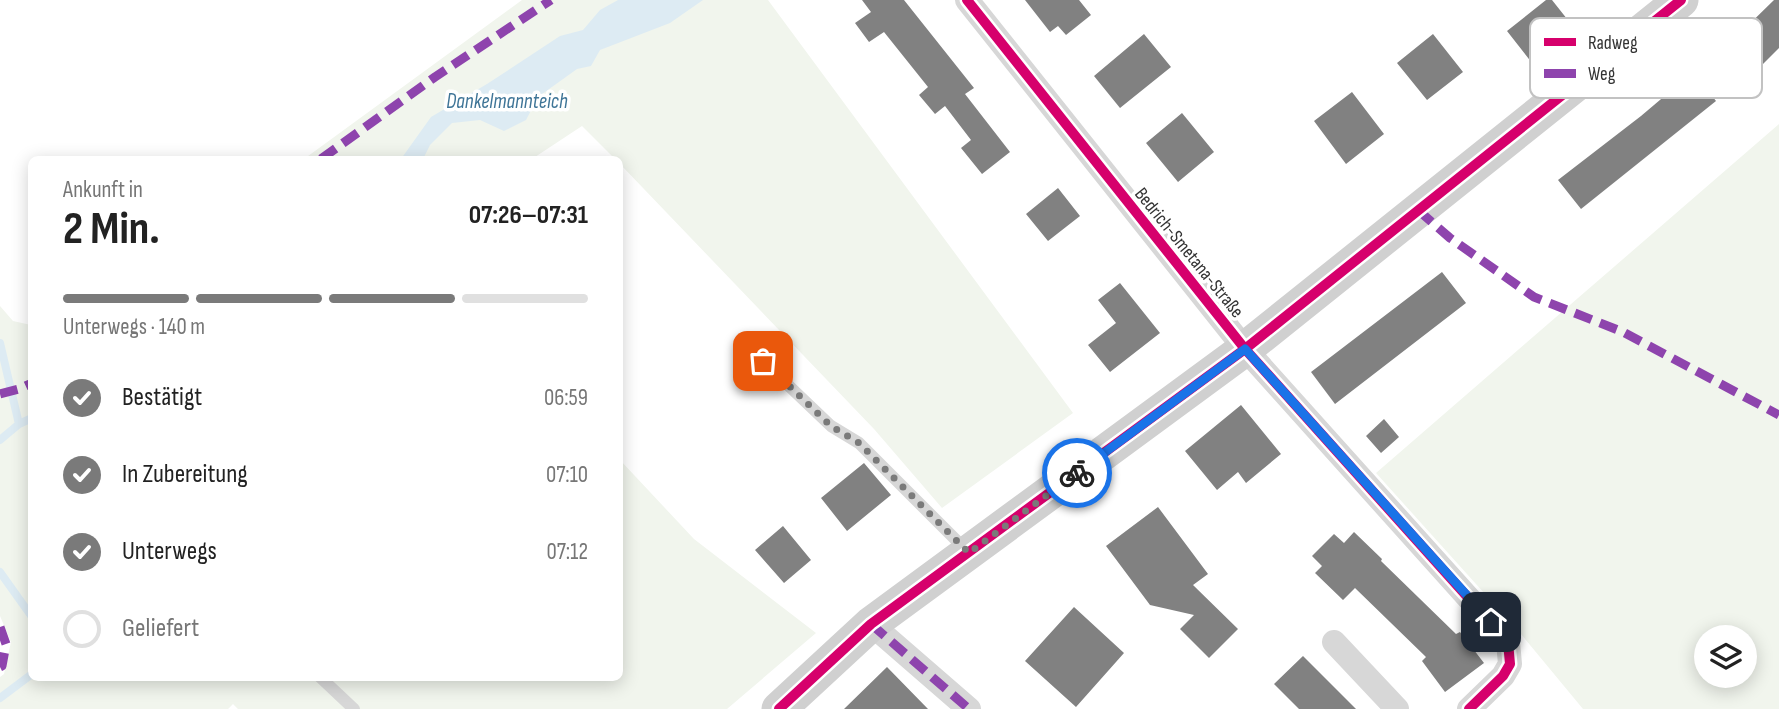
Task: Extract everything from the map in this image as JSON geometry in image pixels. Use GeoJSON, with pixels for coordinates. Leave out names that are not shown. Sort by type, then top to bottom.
{"type":"FeatureCollection","features":[{"type":"Feature","properties":{"kind":"street","name":"Bedrich-Smetana-Straße"},"geometry":{"type":"LineString","coordinates":[[967,0],[1245,349],[1508,642],[1510,664],[1503,676],[1469,709]]}},
{"type":"Feature","properties":{"kind":"street"},"geometry":{"type":"LineString","coordinates":[[1659,18],[1681,0]]}},
{"type":"Feature","properties":{"kind":"street"},"geometry":{"type":"LineString","coordinates":[[779,709],[871,624],[1245,349],[1559,98]]}},
{"type":"Feature","properties":{"kind":"street"},"geometry":{"type":"LineString","coordinates":[[871,624],[969,709]]}},
{"type":"Feature","properties":{"kind":"street"},"geometry":{"type":"LineString","coordinates":[[1334,642],[1397,709]]}},
{"type":"Feature","properties":{"kind":"lane"},"geometry":{"type":"LineString","coordinates":[[746,345],[831,426],[859,443],[969,553]]}},
{"type":"Feature","properties":{"kind":"lane"},"geometry":{"type":"LineString","coordinates":[[324,681],[354,709]]}},
{"type":"Feature","properties":{"kind":"shaded area"},"geometry":{"type":"Polygon","coordinates":[[[522,0],[768,0],[1073,413],[942,508],[874,429],[623,167],[623,156],[612,156],[582,126],[537,156],[308,156],[522,0]]]}},
{"type":"Feature","properties":{"kind":"shaded area"},"geometry":{"type":"Polygon","coordinates":[[[1779,124],[1779,709],[1583,709],[1521,634],[1376,473],[1779,124]]]}},
{"type":"Feature","properties":{"kind":"shaded area"},"geometry":{"type":"Polygon","coordinates":[[[0,306],[13,321],[28,324],[28,681],[623,681],[623,463],[694,539],[816,633],[727,709],[238,709],[233,704],[228,709],[0,709],[0,677],[4,674],[11,642],[0,616],[0,306]]]}},
{"type":"Feature","properties":{"kind":"water","name":"Dankelmannteich"},"geometry":{"type":"Polygon","coordinates":[[[618,0],[703,0],[670,23],[600,50],[591,66],[577,69],[538,97],[526,120],[504,131],[480,120],[452,123],[430,145],[424,156],[403,156],[431,117],[560,36],[583,30],[600,10],[618,0]]]}},
{"type":"Feature","properties":{"kind":"building"},"geometry":{"type":"Polygon","coordinates":[[[862,0],[904,0],[974,88],[965,94],[1010,152],[982,174],[961,148],[971,140],[945,106],[935,114],[919,95],[928,87],[884,32],[869,42],[855,23],[871,12],[862,0]]]}},
{"type":"Feature","properties":{"kind":"building"},"geometry":{"type":"Polygon","coordinates":[[[1025,0],[1079,0],[1091,15],[1066,35],[1058,26],[1050,32],[1025,0]]]}},
{"type":"Feature","properties":{"kind":"building"},"geometry":{"type":"Polygon","coordinates":[[[1546,0],[1552,0],[1566,18],[1530,18],[1530,60],[1507,31],[1546,0]]]}},
{"type":"Feature","properties":{"kind":"building"},"geometry":{"type":"Polygon","coordinates":[[[1774,0],[1779,0],[1779,48],[1762,65],[1762,18],[1756,18],[1774,0]]]}},
{"type":"Feature","properties":{"kind":"building"},"geometry":{"type":"Polygon","coordinates":[[[1144,34],[1171,67],[1120,108],[1094,76],[1144,34]]]}},
{"type":"Feature","properties":{"kind":"building"},"geometry":{"type":"Polygon","coordinates":[[[1433,34],[1463,72],[1427,100],[1397,63],[1433,34]]]}},
{"type":"Feature","properties":{"kind":"building"},"geometry":{"type":"Polygon","coordinates":[[[1352,92],[1384,134],[1346,164],[1314,121],[1352,92]]]}},
{"type":"Feature","properties":{"kind":"building"},"geometry":{"type":"Polygon","coordinates":[[[1662,98],[1714,98],[1716,101],[1581,209],[1558,180],[1662,98]]]}},
{"type":"Feature","properties":{"kind":"building"},"geometry":{"type":"Polygon","coordinates":[[[1182,113],[1214,152],[1178,182],[1146,143],[1182,113]]]}},
{"type":"Feature","properties":{"kind":"building"},"geometry":{"type":"Polygon","coordinates":[[[1058,188],[1080,216],[1048,241],[1026,214],[1058,188]]]}},
{"type":"Feature","properties":{"kind":"building"},"geometry":{"type":"Polygon","coordinates":[[[1442,272],[1466,303],[1335,404],[1311,372],[1442,272]]]}},
{"type":"Feature","properties":{"kind":"building"},"geometry":{"type":"Polygon","coordinates":[[[1120,283],[1160,333],[1110,372],[1088,345],[1116,323],[1098,300],[1120,283]]]}},
{"type":"Feature","properties":{"kind":"building"},"geometry":{"type":"Polygon","coordinates":[[[1241,405],[1281,454],[1246,483],[1238,472],[1217,490],[1185,451],[1241,405]]]}},
{"type":"Feature","properties":{"kind":"building"},"geometry":{"type":"Polygon","coordinates":[[[1384,419],[1399,437],[1381,453],[1366,436],[1384,419]]]}},
{"type":"Feature","properties":{"kind":"building"},"geometry":{"type":"Polygon","coordinates":[[[864,463],[891,495],[847,531],[821,498],[864,463]]]}},
{"type":"Feature","properties":{"kind":"building"},"geometry":{"type":"Polygon","coordinates":[[[1158,507],[1208,574],[1193,585],[1238,629],[1209,658],[1180,629],[1194,615],[1150,605],[1106,546],[1158,507]]]}},
{"type":"Feature","properties":{"kind":"building"},"geometry":{"type":"Polygon","coordinates":[[[783,526],[811,560],[784,583],[755,550],[783,526]]]}},
{"type":"Feature","properties":{"kind":"building"},"geometry":{"type":"Polygon","coordinates":[[[1354,532],[1456,634],[1460,632],[1484,663],[1445,692],[1422,661],[1426,657],[1355,588],[1343,600],[1315,573],[1322,566],[1312,556],[1334,534],[1344,543],[1354,532]]]}},
{"type":"Feature","properties":{"kind":"building"},"geometry":{"type":"Polygon","coordinates":[[[1074,607],[1124,653],[1076,707],[1025,661],[1074,607]]]}},
{"type":"Feature","properties":{"kind":"building"},"geometry":{"type":"Polygon","coordinates":[[[1303,656],[1356,709],[1299,709],[1274,684],[1303,656]]]}},
{"type":"Feature","properties":{"kind":"building"},"geometry":{"type":"Polygon","coordinates":[[[887,667],[928,709],[844,709],[887,667]]]}},
{"type":"Feature","properties":{"kind":"waterway"},"geometry":{"type":"LineString","coordinates":[[0,343],[19,424]]}},
{"type":"Feature","properties":{"kind":"waterway"},"geometry":{"type":"LineString","coordinates":[[0,440],[28,420]]}},
{"type":"Feature","properties":{"kind":"waterway"},"geometry":{"type":"LineString","coordinates":[[0,572],[28,611]]}},
{"type":"Feature","properties":{"kind":"waterway"},"geometry":{"type":"LineString","coordinates":[[0,698],[28,677]]}},
{"type":"Feature","properties":{"kind":"marked path"},"geometry":{"type":"LineString","coordinates":[[325,156],[435,77],[551,0]]}},
{"type":"Feature","properties":{"kind":"marked path"},"geometry":{"type":"LineString","coordinates":[[1418,210],[1450,238],[1534,297],[1623,332],[1779,415]]}},
{"type":"Feature","properties":{"kind":"marked path"},"geometry":{"type":"LineString","coordinates":[[0,394],[28,385]]}},
{"type":"Feature","properties":{"kind":"marked path"},"geometry":{"type":"LineString","coordinates":[[871,624],[969,709]]}},
{"type":"Feature","properties":{"kind":"marked path"},"geometry":{"type":"LineString","coordinates":[[0,627],[6,644],[0,667]]}},
{"type":"Feature","properties":{"kind":"cycle path"},"geometry":{"type":"LineString","coordinates":[[967,0],[1245,349],[1508,642],[1510,664],[1503,676],[1469,709]]}},
{"type":"Feature","properties":{"kind":"cycle path"},"geometry":{"type":"LineString","coordinates":[[1659,18],[1681,0]]}},
{"type":"Feature","properties":{"kind":"cycle path"},"geometry":{"type":"LineString","coordinates":[[779,709],[871,624],[1245,349],[1559,98]]}},
{"type":"Feature","properties":{"kind":"way so far"},"geometry":{"type":"LineString","coordinates":[[763,361],[831,426],[859,443],[969,553],[1077,473]]}},
{"type":"Feature","properties":{"kind":"route"},"geometry":{"type":"LineString","coordinates":[[1077,473],[1245,349],[1491,622]]}}]}
